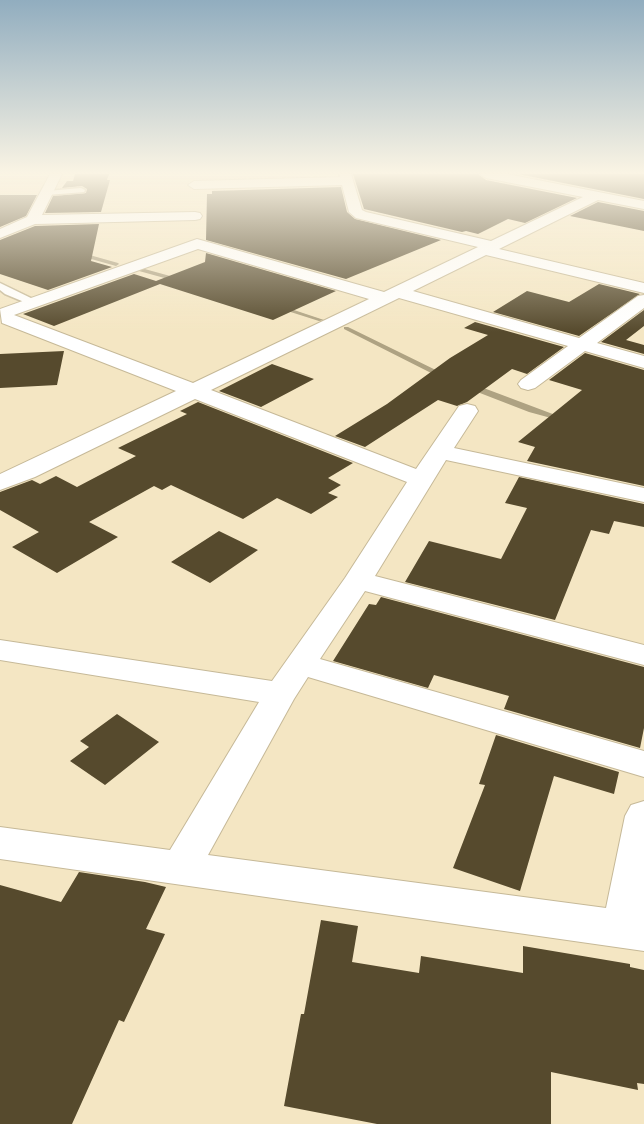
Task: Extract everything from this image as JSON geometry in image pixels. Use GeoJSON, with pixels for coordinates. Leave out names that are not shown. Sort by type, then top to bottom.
{"type":"FeatureCollection","features":[{"type":"Feature","properties":{"kind":"street"},"geometry":{"type":"LineString","coordinates":[[0,234],[18,226]]}},
{"type":"Feature","properties":{"kind":"street"},"geometry":{"type":"LineString","coordinates":[[138,226],[196,230],[390,295],[644,362]]}},
{"type":"Feature","properties":{"kind":"street"},"geometry":{"type":"LineString","coordinates":[[405,226],[644,288]]}},
{"type":"Feature","properties":{"kind":"street"},"geometry":{"type":"LineString","coordinates":[[0,483],[27,472],[533,226]]}},
{"type":"Feature","properties":{"kind":"street"},"geometry":{"type":"LineString","coordinates":[[196,230],[8,311],[4,315],[8,319],[421,479]]}},
{"type":"Feature","properties":{"kind":"street"},"geometry":{"type":"LineString","coordinates":[[528,384],[644,300]]}},
{"type":"Feature","properties":{"kind":"street"},"geometry":{"type":"LineString","coordinates":[[624,315],[644,320]]}},
{"type":"Feature","properties":{"kind":"street"},"geometry":{"type":"LineString","coordinates":[[180,868],[280,694],[358,580],[421,479],[467,411]]}},
{"type":"Feature","properties":{"kind":"street"},"geometry":{"type":"LineString","coordinates":[[440,452],[644,495]]}},
{"type":"Feature","properties":{"kind":"street"},"geometry":{"type":"LineString","coordinates":[[358,580],[644,655]]}},
{"type":"Feature","properties":{"kind":"street"},"geometry":{"type":"LineString","coordinates":[[0,650],[280,694]]}},
{"type":"Feature","properties":{"kind":"street"},"geometry":{"type":"LineString","coordinates":[[301,664],[644,764]]}},
{"type":"Feature","properties":{"kind":"street"},"geometry":{"type":"LineString","coordinates":[[0,843],[633,930],[644,816]]}},
{"type":"Feature","properties":{"kind":"lane"},"geometry":{"type":"LineString","coordinates":[[0,286],[8,292],[32,302]]}},
{"type":"Feature","properties":{"kind":"building"},"geometry":{"type":"Polygon","coordinates":[[[34,226],[98,226],[91,261],[112,267],[48,290],[0,274],[0,240],[34,226]]]}},
{"type":"Feature","properties":{"kind":"building"},"geometry":{"type":"Polygon","coordinates":[[[206,226],[386,226],[441,240],[346,279],[206,240],[206,226]]]}},
{"type":"Feature","properties":{"kind":"building"},"geometry":{"type":"Polygon","coordinates":[[[438,226],[493,226],[478,234],[438,226]]]}},
{"type":"Feature","properties":{"kind":"building"},"geometry":{"type":"Polygon","coordinates":[[[622,226],[644,226],[644,231],[622,226]]]}},
{"type":"Feature","properties":{"kind":"building"},"geometry":{"type":"Polygon","coordinates":[[[206,253],[336,291],[273,320],[160,284],[54,326],[23,314],[134,274],[156,281],[205,262],[206,253]]]}},
{"type":"Feature","properties":{"kind":"building"},"geometry":{"type":"Polygon","coordinates":[[[599,284],[640,294],[579,336],[493,312],[527,291],[569,302],[599,284]]]}},
{"type":"Feature","properties":{"kind":"building"},"geometry":{"type":"Polygon","coordinates":[[[644,310],[644,326],[626,340],[644,345],[644,354],[601,342],[644,310]]]}},
{"type":"Feature","properties":{"kind":"building"},"geometry":{"type":"Polygon","coordinates":[[[475,322],[564,347],[527,374],[512,369],[467,402],[457,406],[438,400],[365,447],[335,436],[387,404],[450,358],[488,335],[464,328],[475,322]]]}},
{"type":"Feature","properties":{"kind":"building"},"geometry":{"type":"Polygon","coordinates":[[[64,351],[57,385],[0,388],[0,354],[64,351]]]}},
{"type":"Feature","properties":{"kind":"building"},"geometry":{"type":"Polygon","coordinates":[[[585,353],[644,370],[644,486],[527,461],[535,447],[518,442],[582,390],[549,380],[585,353]]]}},
{"type":"Feature","properties":{"kind":"building"},"geometry":{"type":"Polygon","coordinates":[[[272,364],[314,379],[261,407],[219,391],[272,364]]]}},
{"type":"Feature","properties":{"kind":"building"},"geometry":{"type":"Polygon","coordinates":[[[198,402],[353,463],[328,478],[341,485],[328,493],[338,497],[311,514],[277,498],[243,519],[171,485],[162,490],[154,486],[89,522],[118,537],[57,573],[12,547],[39,532],[0,510],[0,492],[32,480],[40,484],[56,476],[77,487],[136,456],[118,448],[187,414],[180,411],[198,402]]]}},
{"type":"Feature","properties":{"kind":"building"},"geometry":{"type":"Polygon","coordinates":[[[519,477],[644,504],[644,527],[614,521],[609,534],[591,530],[555,620],[405,582],[429,541],[501,559],[527,508],[505,503],[519,477]]]}},
{"type":"Feature","properties":{"kind":"building"},"geometry":{"type":"Polygon","coordinates":[[[219,531],[258,550],[210,583],[171,562],[219,531]]]}},
{"type":"Feature","properties":{"kind":"building"},"geometry":{"type":"Polygon","coordinates":[[[381,597],[644,667],[644,728],[640,748],[504,709],[509,696],[434,675],[428,688],[333,661],[369,604],[376,605],[381,597]]]}},
{"type":"Feature","properties":{"kind":"building"},"geometry":{"type":"Polygon","coordinates":[[[117,714],[159,742],[105,785],[70,761],[89,747],[80,741],[117,714]]]}},
{"type":"Feature","properties":{"kind":"building"},"geometry":{"type":"Polygon","coordinates":[[[496,735],[619,772],[614,794],[554,776],[520,891],[453,868],[485,785],[479,784],[496,735]]]}},
{"type":"Feature","properties":{"kind":"building"},"geometry":{"type":"Polygon","coordinates":[[[79,872],[166,887],[146,929],[165,934],[124,1022],[119,1020],[72,1124],[0,1124],[0,885],[61,902],[79,872]]]}},
{"type":"Feature","properties":{"kind":"building"},"geometry":{"type":"Polygon","coordinates":[[[321,920],[358,926],[352,962],[419,973],[421,956],[523,973],[523,946],[630,964],[630,967],[644,970],[644,1084],[637,1083],[638,1090],[551,1072],[551,1124],[377,1124],[284,1106],[301,1014],[304,1014],[321,920]]]}},
{"type":"Feature","properties":{"kind":"waterway"},"geometry":{"type":"LineString","coordinates":[[79,254],[116,264]]}},
{"type":"Feature","properties":{"kind":"waterway"},"geometry":{"type":"LineString","coordinates":[[141,270],[179,280]]}},
{"type":"Feature","properties":{"kind":"waterway"},"geometry":{"type":"LineString","coordinates":[[280,307],[321,320]]}},
{"type":"Feature","properties":{"kind":"waterway"},"geometry":{"type":"LineString","coordinates":[[346,328],[444,376]]}},
{"type":"Feature","properties":{"kind":"waterway"},"geometry":{"type":"LineString","coordinates":[[470,386],[532,410],[562,419]]}}]}
